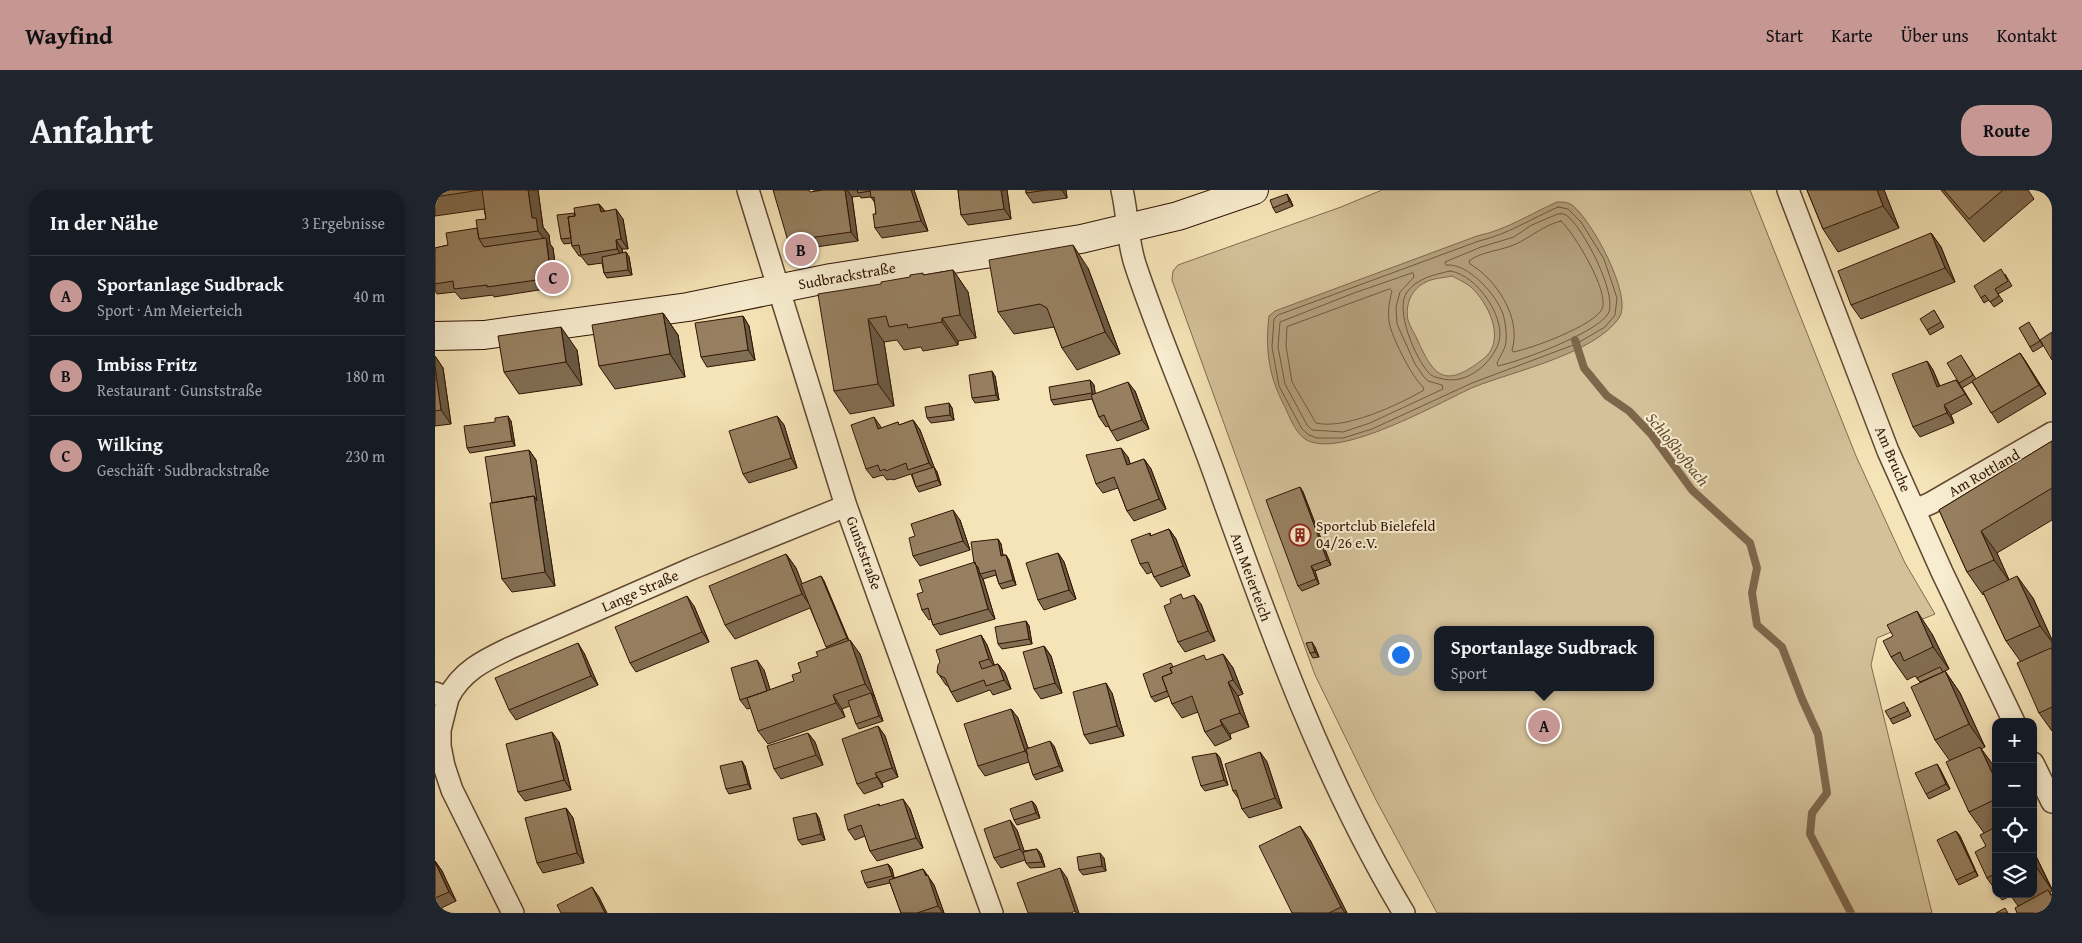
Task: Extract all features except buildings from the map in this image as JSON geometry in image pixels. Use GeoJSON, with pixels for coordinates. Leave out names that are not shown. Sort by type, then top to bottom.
{"type":"FeatureCollection","features":[{"type":"Feature","properties":{"kind":"street","name":"Gunststraße"},"geometry":{"type":"LineString","coordinates":[[748,190],[780,288],[846,506],[992,913]]}},
{"type":"Feature","properties":{"kind":"street","name":"Am Meierteich"},"geometry":{"type":"LineString","coordinates":[[1122,190],[1127,210],[1128,229],[1135,266],[1291,682],[1320,753],[1342,798],[1385,883],[1404,913]]}},
{"type":"Feature","properties":{"kind":"street","name":"Sudbrackstraße"},"geometry":{"type":"LineString","coordinates":[[435,336],[493,334],[688,307],[831,278],[1081,239],[1178,216],[1254,190]]}},
{"type":"Feature","properties":{"kind":"street","name":"Am Bruche"},"geometry":{"type":"LineString","coordinates":[[1788,190],[1889,451],[1942,572],[2011,718]]}},
{"type":"Feature","properties":{"kind":"street","name":"Am Rottland"},"geometry":{"type":"LineString","coordinates":[[1915,510],[1931,503],[2052,433]]}},
{"type":"Feature","properties":{"kind":"street","name":"Lange Straße"},"geometry":{"type":"LineString","coordinates":[[513,913],[452,790],[444,766],[440,746],[441,695],[453,687],[464,674],[495,655],[693,568],[846,506]]}},
{"type":"Feature","properties":{"kind":"street"},"geometry":{"type":"LineString","coordinates":[[2037,771],[2052,802]]}},
{"type":"Feature","properties":{"kind":"shaded area"},"geometry":{"type":"Polygon","coordinates":[[[1382,190],[1750,190],[1856,456],[1905,563],[1935,614],[1877,638],[1871,665],[1932,913],[1437,913],[1376,800],[1315,675],[1172,280],[1173,271],[1178,265],[1341,207],[1382,190]]]}},
{"type":"Feature","properties":{"kind":"water"},"geometry":{"type":"Polygon","coordinates":[[[1557,202],[1572,205],[1580,213],[1599,241],[1616,277],[1621,293],[1622,308],[1619,318],[1607,331],[1573,351],[1474,387],[1414,416],[1364,436],[1341,442],[1320,444],[1301,436],[1291,420],[1275,385],[1269,363],[1269,316],[1275,311],[1477,236],[1498,230],[1557,202]],[[1452,276],[1435,279],[1421,285],[1410,298],[1407,309],[1409,323],[1430,364],[1436,371],[1450,376],[1459,374],[1482,360],[1489,353],[1494,335],[1490,316],[1480,297],[1469,286],[1452,276]]]}},
{"type":"Feature","properties":{"kind":"waterway","name":"Schloßhofbach"},"geometry":{"type":"LineString","coordinates":[[1575,340],[1584,368],[1607,396],[1629,411],[1651,434],[1692,490],[1750,543],[1757,568],[1752,593],[1757,625],[1782,647],[1818,734],[1827,793],[1812,813],[1810,834],[1851,913]]}},
{"type":"Feature","properties":{"kind":"place","name":"Imbiss Fritz"},"geometry":{"type":"Point","coordinates":[801,250]}},
{"type":"Feature","properties":{"kind":"place","name":"Wilking"},"geometry":{"type":"Point","coordinates":[553,278]}},
{"type":"Feature","properties":{"kind":"place","name":"Sportclub Bielefeld 04/26 e.V."},"geometry":{"type":"Point","coordinates":[1300,535]}},
{"type":"Feature","properties":{"kind":"place","name":"Sportanlage Sudbrack"},"geometry":{"type":"Point","coordinates":[1544,726]}}]}
